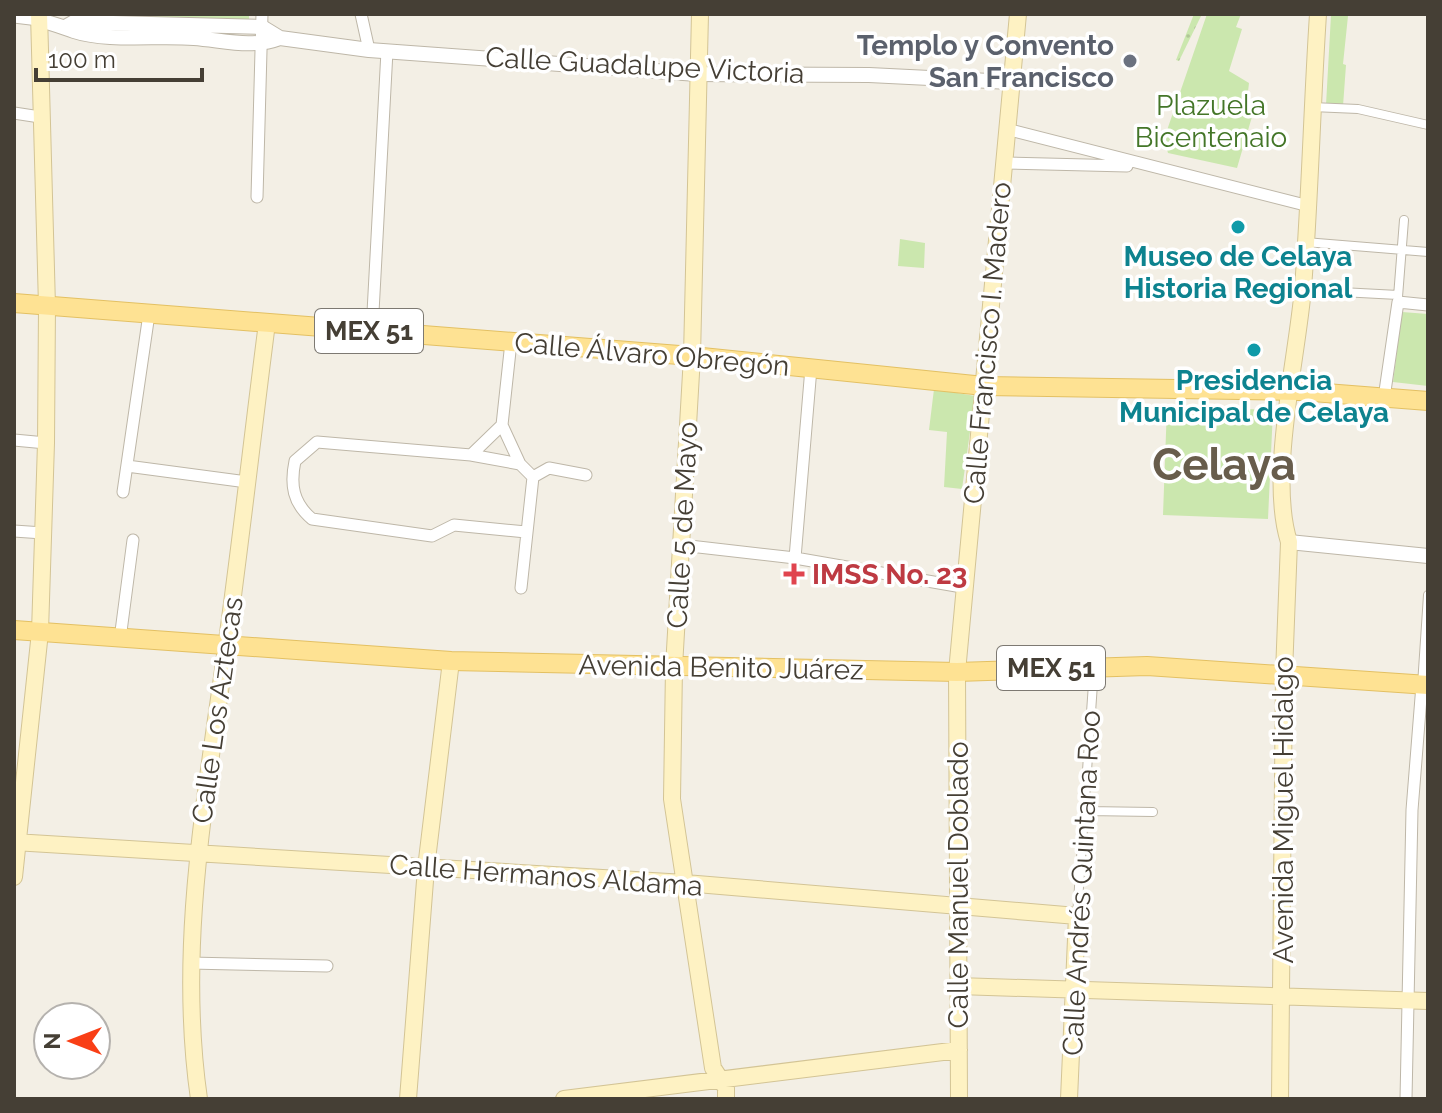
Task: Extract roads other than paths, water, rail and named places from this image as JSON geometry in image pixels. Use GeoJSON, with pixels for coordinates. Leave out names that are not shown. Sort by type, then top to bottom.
{"type":"FeatureCollection","features":[{"type":"Feature","properties":{"kind":"main road","name":"Calle 5 de Mayo"},"geometry":{"type":"LineString","coordinates":[[700,14],[692,356],[674,667],[672,799],[713,1068],[726,1088],[726,1099]]}},
{"type":"Feature","properties":{"kind":"main road","name":"Calle Francisco I. Madero"},"geometry":{"type":"LineString","coordinates":[[957,672],[962,587],[1018,14]]}},
{"type":"Feature","properties":{"kind":"main road"},"geometry":{"type":"LineString","coordinates":[[1289,392],[1303,290],[1318,14]]}},
{"type":"Feature","properties":{"kind":"main road"},"geometry":{"type":"LineString","coordinates":[[14,877],[21,750],[40,632],[46,443],[47,306],[39,17]]}},
{"type":"Feature","properties":{"kind":"main road","name":"Calle Álvaro Obregón"},"geometry":{"type":"LineString","coordinates":[[14,303],[692,356],[984,386],[1289,392]]}},
{"type":"Feature","properties":{"kind":"main road","name":"Calle Los Aztecas"},"geometry":{"type":"LineString","coordinates":[[199,1099],[193,1055],[190,963],[197,852],[267,323]]}},
{"type":"Feature","properties":{"kind":"main road","name":"MEX 51"},"geometry":{"type":"LineString","coordinates":[[1289,392],[1428,401]]}},
{"type":"Feature","properties":{"kind":"main road","name":"Avenida Miguel Hidalgo"},"geometry":{"type":"LineString","coordinates":[[1280,1099],[1284,673],[1289,542],[1282,522],[1289,392]]}},
{"type":"Feature","properties":{"kind":"main road","name":"Avenida Benito Juárez"},"geometry":{"type":"LineString","coordinates":[[14,630],[226,648],[451,661],[957,672],[1094,667],[1284,673],[1425,685]]}},
{"type":"Feature","properties":{"kind":"main road"},"geometry":{"type":"LineString","coordinates":[[408,1099],[426,868],[451,661]]}},
{"type":"Feature","properties":{"kind":"main road","name":"Calle Manuel Doblado"},"geometry":{"type":"LineString","coordinates":[[957,672],[959,1099]]}},
{"type":"Feature","properties":{"kind":"main road","name":"Calle Hermanos Aldama"},"geometry":{"type":"LineString","coordinates":[[16,842],[685,883],[1077,916]]}},
{"type":"Feature","properties":{"kind":"main road","name":"Calle Andrés Quintana Roo"},"geometry":{"type":"LineString","coordinates":[[1069,1099],[1077,916]]}},
{"type":"Feature","properties":{"kind":"main road"},"geometry":{"type":"LineString","coordinates":[[958,986],[1073,987],[1428,1001]]}},
{"type":"Feature","properties":{"kind":"main road"},"geometry":{"type":"LineString","coordinates":[[564,1099],[959,1050]]}},
{"type":"Feature","properties":{"kind":"street"},"geometry":{"type":"LineString","coordinates":[[361,14],[369,50]]}},
{"type":"Feature","properties":{"kind":"street"},"geometry":{"type":"LineString","coordinates":[[14,17],[39,17],[67,26]]}},
{"type":"Feature","properties":{"kind":"street"},"geometry":{"type":"LineString","coordinates":[[257,197],[262,21]]}},
{"type":"Feature","properties":{"kind":"street","name":"Calle Guadalupe Victoria"},"geometry":{"type":"LineString","coordinates":[[280,38],[262,21],[74,22],[67,26],[74,31],[119,36],[193,38],[261,45],[280,38],[369,50],[697,74],[869,75],[1010,82]]}},
{"type":"Feature","properties":{"kind":"street"},"geometry":{"type":"LineString","coordinates":[[372,331],[387,51]]}},
{"type":"Feature","properties":{"kind":"street"},"geometry":{"type":"LineString","coordinates":[[1312,107],[1358,109],[1428,125]]}},
{"type":"Feature","properties":{"kind":"street"},"geometry":{"type":"LineString","coordinates":[[14,113],[40,117]]}},
{"type":"Feature","properties":{"kind":"street"},"geometry":{"type":"LineString","coordinates":[[1006,129],[1309,206]]}},
{"type":"Feature","properties":{"kind":"street"},"geometry":{"type":"LineString","coordinates":[[1003,163],[1146,167]]}},
{"type":"Feature","properties":{"kind":"street"},"geometry":{"type":"LineString","coordinates":[[1384,398],[1398,298],[1404,220]]}},
{"type":"Feature","properties":{"kind":"street"},"geometry":{"type":"LineString","coordinates":[[1305,242],[1428,252]]}},
{"type":"Feature","properties":{"kind":"street"},"geometry":{"type":"LineString","coordinates":[[1303,290],[1398,298],[1428,305]]}},
{"type":"Feature","properties":{"kind":"street"},"geometry":{"type":"LineString","coordinates":[[123,492],[149,314]]}},
{"type":"Feature","properties":{"kind":"street"},"geometry":{"type":"LineString","coordinates":[[511,342],[502,425],[520,464],[533,477]]}},
{"type":"Feature","properties":{"kind":"street"},"geometry":{"type":"LineString","coordinates":[[795,558],[811,368]]}},
{"type":"Feature","properties":{"kind":"street"},"geometry":{"type":"LineString","coordinates":[[471,455],[502,425]]}},
{"type":"Feature","properties":{"kind":"street"},"geometry":{"type":"LineString","coordinates":[[14,440],[46,443]]}},
{"type":"Feature","properties":{"kind":"street"},"geometry":{"type":"LineString","coordinates":[[520,464],[471,455],[317,442],[295,461],[293,493],[300,508],[312,519],[432,536],[454,525],[526,532]]}},
{"type":"Feature","properties":{"kind":"street"},"geometry":{"type":"LineString","coordinates":[[127,466],[247,482]]}},
{"type":"Feature","properties":{"kind":"street"},"geometry":{"type":"LineString","coordinates":[[533,477],[549,468],[586,475]]}},
{"type":"Feature","properties":{"kind":"street"},"geometry":{"type":"LineString","coordinates":[[521,588],[533,477]]}},
{"type":"Feature","properties":{"kind":"street"},"geometry":{"type":"LineString","coordinates":[[14,531],[43,533]]}},
{"type":"Feature","properties":{"kind":"street"},"geometry":{"type":"LineString","coordinates":[[120,639],[133,540]]}},
{"type":"Feature","properties":{"kind":"street"},"geometry":{"type":"LineString","coordinates":[[1289,542],[1428,556]]}},
{"type":"Feature","properties":{"kind":"street"},"geometry":{"type":"LineString","coordinates":[[681,545],[795,558],[962,587]]}},
{"type":"Feature","properties":{"kind":"street"},"geometry":{"type":"LineString","coordinates":[[1406,1099],[1412,810],[1425,685],[1428,595]]}},
{"type":"Feature","properties":{"kind":"street","name":"Calle Andrés Quintana Roo"},"geometry":{"type":"LineString","coordinates":[[1077,916],[1087,811],[1094,667]]}},
{"type":"Feature","properties":{"kind":"street"},"geometry":{"type":"LineString","coordinates":[[1412,810],[1428,810]]}},
{"type":"Feature","properties":{"kind":"street"},"geometry":{"type":"LineString","coordinates":[[1087,811],[1153,812]]}},
{"type":"Feature","properties":{"kind":"street"},"geometry":{"type":"LineString","coordinates":[[190,963],[327,966]]}},
{"type":"Feature","properties":{"kind":"place","name":"Templo y Convento San Francisco"},"geometry":{"type":"Point","coordinates":[1130,61]}},
{"type":"Feature","properties":{"kind":"place","name":"Museo de Celaya Historia Regional"},"geometry":{"type":"Point","coordinates":[1238,227]}},
{"type":"Feature","properties":{"kind":"place","name":"Presidencia Municipal de Celaya"},"geometry":{"type":"Point","coordinates":[1254,350]}},
{"type":"Feature","properties":{"kind":"place","name":"IMSS No. 23"},"geometry":{"type":"Point","coordinates":[794,574]}},
{"type":"Feature","properties":{"kind":"district","name":"Celaya"},"geometry":{"type":"Point","coordinates":[1224,465]}},
{"type":"Feature","properties":{"kind":"park label","name":"Plazuela Bicentenaio"},"geometry":{"type":"Point","coordinates":[1211,121]}}]}
